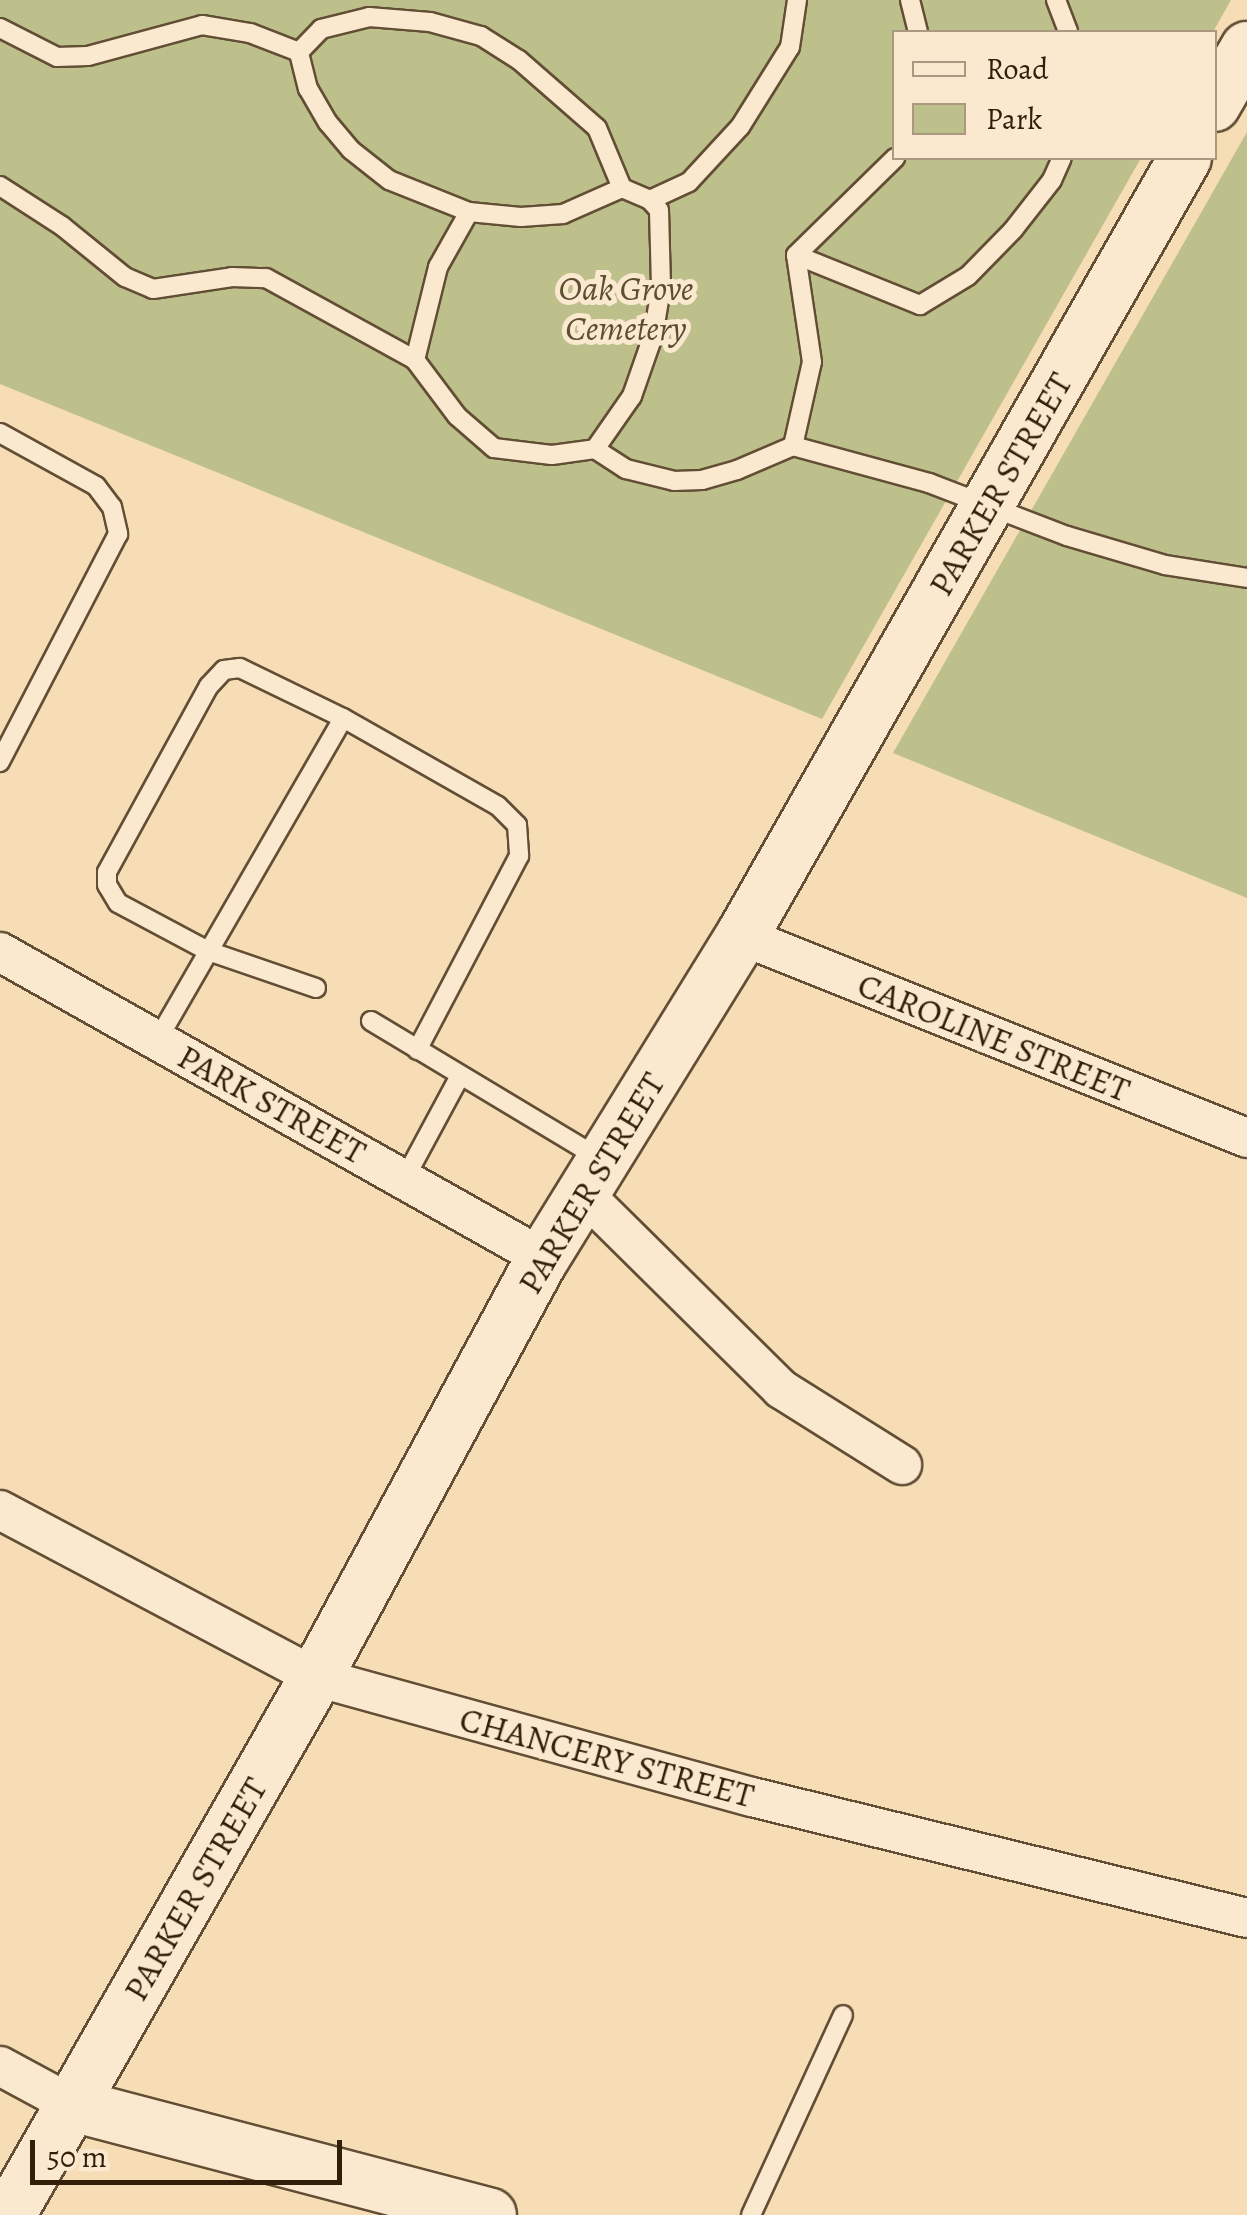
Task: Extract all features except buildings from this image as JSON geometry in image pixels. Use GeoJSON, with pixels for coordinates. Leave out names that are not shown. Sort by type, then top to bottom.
{"type":"FeatureCollection","features":[{"type":"Feature","properties":{"kind":"main road"},"geometry":{"type":"LineString","coordinates":[[1217,100],[1247,48]]}},
{"type":"Feature","properties":{"kind":"main road","name":"PARKER STREET"},"geometry":{"type":"LineString","coordinates":[[9,2215],[316,1677],[543,1258],[742,936],[1184,160]]}},
{"type":"Feature","properties":{"kind":"main road"},"geometry":{"type":"LineString","coordinates":[[72,2105],[490,2215]]}},
{"type":"Feature","properties":{"kind":"street","name":"CAROLINE STREET"},"geometry":{"type":"LineString","coordinates":[[742,936],[1247,1138]]}},
{"type":"Feature","properties":{"kind":"street","name":"PARK STREET"},"geometry":{"type":"LineString","coordinates":[[0,952],[543,1258]]}},
{"type":"Feature","properties":{"kind":"street"},"geometry":{"type":"LineString","coordinates":[[593,1177],[782,1389],[801,1406],[902,1464]]}},
{"type":"Feature","properties":{"kind":"street","name":"CHANCERY STREET"},"geometry":{"type":"LineString","coordinates":[[0,1510],[316,1677],[752,1796],[1247,1918]]}},
{"type":"Feature","properties":{"kind":"street"},"geometry":{"type":"LineString","coordinates":[[0,2066],[72,2105]]}},
{"type":"Feature","properties":{"kind":"lane"},"geometry":{"type":"LineString","coordinates":[[650,200],[689,182],[740,127],[790,46],[797,0]]}},
{"type":"Feature","properties":{"kind":"lane"},"geometry":{"type":"LineString","coordinates":[[910,0],[918,30]]}},
{"type":"Feature","properties":{"kind":"lane"},"geometry":{"type":"LineString","coordinates":[[1056,0],[1067,30]]}},
{"type":"Feature","properties":{"kind":"lane"},"geometry":{"type":"LineString","coordinates":[[299,52],[321,29],[369,17],[430,22],[481,36],[519,60],[597,128],[622,188],[650,200],[662,223],[659,310],[632,396],[594,449]]}},
{"type":"Feature","properties":{"kind":"lane"},"geometry":{"type":"LineString","coordinates":[[0,28],[57,57],[88,56],[202,25],[250,33],[299,52]]}},
{"type":"Feature","properties":{"kind":"lane"},"geometry":{"type":"LineString","coordinates":[[299,52],[317,108],[350,150],[408,190],[469,212],[521,217],[564,214],[622,188]]}},
{"type":"Feature","properties":{"kind":"lane"},"geometry":{"type":"LineString","coordinates":[[796,255],[894,160]]}},
{"type":"Feature","properties":{"kind":"lane"},"geometry":{"type":"LineString","coordinates":[[796,255],[920,305],[968,276],[1014,230],[1052,180],[1061,160]]}},
{"type":"Feature","properties":{"kind":"lane"},"geometry":{"type":"LineString","coordinates":[[0,186],[62,226],[125,277],[153,289],[232,277],[266,278],[415,360],[458,416],[494,448],[552,456],[594,449],[626,469],[674,481],[702,480],[737,470],[793,446],[929,482],[986,508],[1164,564],[1247,578]]}},
{"type":"Feature","properties":{"kind":"lane"},"geometry":{"type":"LineString","coordinates":[[415,360],[438,268],[469,212]]}},
{"type":"Feature","properties":{"kind":"lane"},"geometry":{"type":"LineString","coordinates":[[793,446],[812,362],[796,255]]}},
{"type":"Feature","properties":{"kind":"lane"},"geometry":{"type":"LineString","coordinates":[[0,433],[96,486],[112,507],[118,534],[0,762]]}},
{"type":"Feature","properties":{"kind":"lane"},"geometry":{"type":"LineString","coordinates":[[316,988],[208,951],[118,902],[107,886],[107,872],[210,686],[224,670],[240,668],[343,718],[498,806],[517,825],[519,856],[417,1050]]}},
{"type":"Feature","properties":{"kind":"lane"},"geometry":{"type":"LineString","coordinates":[[158,1040],[343,718]]}},
{"type":"Feature","properties":{"kind":"lane"},"geometry":{"type":"LineString","coordinates":[[371,1022],[460,1076],[593,1177]]}},
{"type":"Feature","properties":{"kind":"lane"},"geometry":{"type":"LineString","coordinates":[[404,1178],[460,1076]]}},
{"type":"Feature","properties":{"kind":"lane"},"geometry":{"type":"LineString","coordinates":[[751,2215],[843,2015]]}},
{"type":"Feature","properties":{"kind":"green space","name":"Oak Grove Cemetery"},"geometry":{"type":"Polygon","coordinates":[[[0,0],[1231,0],[1214,30],[892,30],[892,160],[1140,160],[822,719],[0,384],[0,0]]]}},
{"type":"Feature","properties":{"kind":"green space"},"geometry":{"type":"Polygon","coordinates":[[[1247,132],[1247,898],[893,753],[1247,132]]]}}]}
